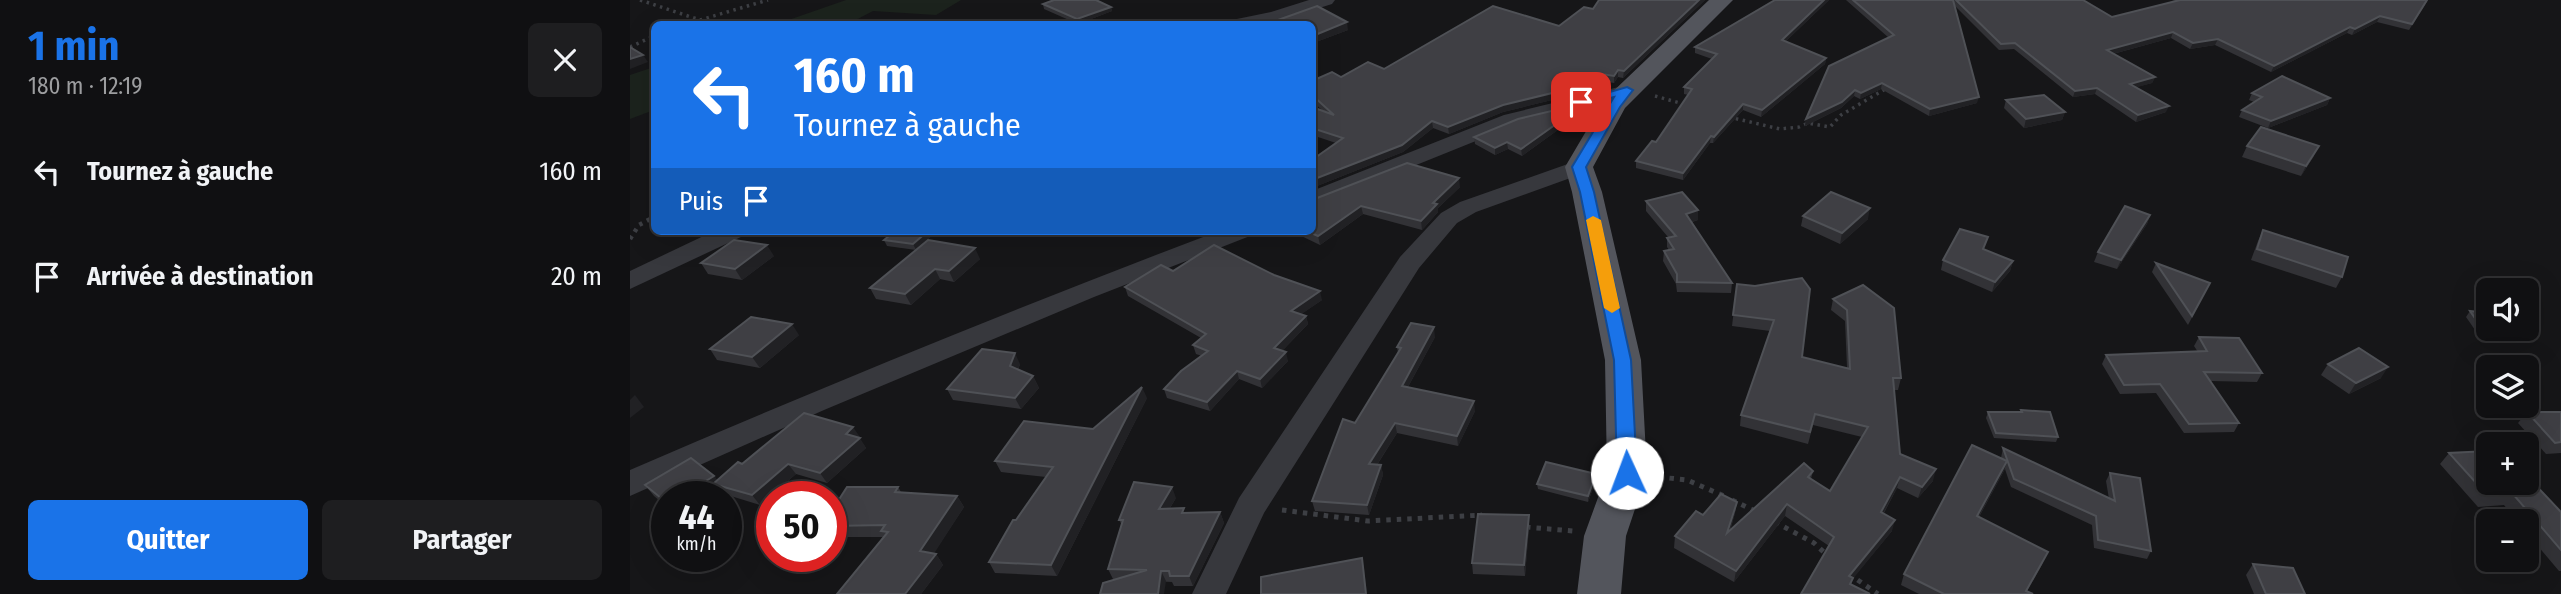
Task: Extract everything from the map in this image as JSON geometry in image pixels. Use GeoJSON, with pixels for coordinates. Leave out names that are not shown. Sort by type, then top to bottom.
{"type":"FeatureCollection","features":[{"type":"Feature","properties":{"kind":"main road"},"geometry":{"type":"LineString","coordinates":[[1599,594],[1605,536],[1627,473],[1623,360],[1579,167],[1614,105],[1722,0]]}},
{"type":"Feature","properties":{"kind":"street"},"geometry":{"type":"LineString","coordinates":[[1306,0],[1324,0]]}},
{"type":"Feature","properties":{"kind":"street"},"geometry":{"type":"LineString","coordinates":[[1254,21],[1275,17],[1324,0]]}},
{"type":"Feature","properties":{"kind":"street"},"geometry":{"type":"LineString","coordinates":[[1316,198],[1511,120],[1627,90]]}},
{"type":"Feature","properties":{"kind":"street"},"geometry":{"type":"LineString","coordinates":[[1209,594],[1250,507],[1409,263],[1449,218],[1486,199],[1579,167]]}},
{"type":"Feature","properties":{"kind":"street"},"geometry":{"type":"LineString","coordinates":[[630,281],[726,235]]}},
{"type":"Feature","properties":{"kind":"street"},"geometry":{"type":"LineString","coordinates":[[630,484],[840,392],[1085,291],[1231,235]]}},
{"type":"Feature","properties":{"kind":"path"},"geometry":{"type":"LineString","coordinates":[[640,0],[700,20]]}},
{"type":"Feature","properties":{"kind":"path"},"geometry":{"type":"LineString","coordinates":[[697,21],[768,0]]}},
{"type":"Feature","properties":{"kind":"path"},"geometry":{"type":"LineString","coordinates":[[630,47],[651,37]]}},
{"type":"Feature","properties":{"kind":"path"},"geometry":{"type":"LineString","coordinates":[[1723,116],[1775,128],[1799,129],[1808,123],[1830,127],[1841,115],[1889,87]]}},
{"type":"Feature","properties":{"kind":"path"},"geometry":{"type":"LineString","coordinates":[[1627,90],[1691,107]]}},
{"type":"Feature","properties":{"kind":"path"},"geometry":{"type":"LineString","coordinates":[[630,239],[639,225],[651,219]]}},
{"type":"Feature","properties":{"kind":"path"},"geometry":{"type":"LineString","coordinates":[[1627,473],[1687,480],[1762,515]]}},
{"type":"Feature","properties":{"kind":"path"},"geometry":{"type":"LineString","coordinates":[[1250,507],[1367,522],[1431,518],[1452,513],[1496,515]]}},
{"type":"Feature","properties":{"kind":"path"},"geometry":{"type":"LineString","coordinates":[[1772,521],[1814,543],[1833,561]]}},
{"type":"Feature","properties":{"kind":"path"},"geometry":{"type":"LineString","coordinates":[[1521,526],[1605,536]]}},
{"type":"Feature","properties":{"kind":"path"},"geometry":{"type":"LineString","coordinates":[[1842,570],[1878,594]]}},
{"type":"Feature","properties":{"kind":"shaded area"},"geometry":{"type":"Polygon","coordinates":[[[846,0],[961,0],[936,15],[873,11],[854,21],[786,21],[846,0]]]}},
{"type":"Feature","properties":{"kind":"shaded area"},"geometry":{"type":"Polygon","coordinates":[[[651,68],[651,111],[630,119],[630,75],[651,68]]]}},
{"type":"Feature","properties":{"kind":"building"},"geometry":{"type":"Polygon","coordinates":[[[1054,0],[1096,0],[1111,7],[1077,19],[1043,4],[1054,0]]]}},
{"type":"Feature","properties":{"kind":"building"},"geometry":{"type":"Polygon","coordinates":[[[1599,0],[1699,0],[1624,71],[1618,70],[1614,76],[1596,73],[1589,84],[1503,105],[1448,127],[1432,121],[1402,145],[1316,178],[1316,157],[1343,138],[1316,129],[1316,108],[1334,115],[1316,99],[1316,79],[1332,72],[1341,77],[1368,62],[1384,69],[1493,6],[1559,26],[1584,7],[1593,9],[1599,0]]]}},
{"type":"Feature","properties":{"kind":"building"},"geometry":{"type":"Polygon","coordinates":[[[1775,0],[1824,0],[1782,40],[1826,58],[1762,110],[1743,104],[1714,137],[1711,136],[1683,173],[1636,161],[1652,141],[1656,142],[1692,89],[1684,87],[1717,54],[1695,47],[1775,0]]]}},
{"type":"Feature","properties":{"kind":"building"},"geometry":{"type":"Polygon","coordinates":[[[1853,0],[1953,0],[1979,97],[1930,109],[1882,83],[1861,93],[1855,90],[1842,102],[1806,119],[1829,66],[1894,35],[1853,0]]]}},
{"type":"Feature","properties":{"kind":"building"},"geometry":{"type":"Polygon","coordinates":[[[1956,0],[2083,0],[2112,17],[2180,0],[2427,0],[2412,24],[2380,16],[2355,29],[2350,27],[2274,66],[2218,39],[2193,43],[2173,32],[2107,50],[2155,77],[2130,84],[2169,106],[2138,115],[2097,88],[2075,91],[2015,43],[2001,44],[1956,0]]]}},
{"type":"Feature","properties":{"kind":"building"},"geometry":{"type":"Polygon","coordinates":[[[1317,6],[1347,22],[1316,35],[1316,21],[1275,21],[1317,6]]]}},
{"type":"Feature","properties":{"kind":"building"},"geometry":{"type":"Polygon","coordinates":[[[630,47],[643,55],[630,59],[630,47]]]}},
{"type":"Feature","properties":{"kind":"building"},"geometry":{"type":"Polygon","coordinates":[[[2282,76],[2330,98],[2271,121],[2242,110],[2262,97],[2252,93],[2282,76]]]}},
{"type":"Feature","properties":{"kind":"building"},"geometry":{"type":"Polygon","coordinates":[[[2044,95],[2065,112],[2026,119],[2006,100],[2044,95]]]}},
{"type":"Feature","properties":{"kind":"building"},"geometry":{"type":"Polygon","coordinates":[[[1577,105],[1573,112],[1521,149],[1507,142],[1495,148],[1474,137],[1518,119],[1577,105]]]}},
{"type":"Feature","properties":{"kind":"building"},"geometry":{"type":"Polygon","coordinates":[[[2261,127],[2319,146],[2306,166],[2247,146],[2261,127]]]}},
{"type":"Feature","properties":{"kind":"building"},"geometry":{"type":"Polygon","coordinates":[[[1407,163],[1459,178],[1433,203],[1437,204],[1421,221],[1361,206],[1318,236],[1316,235],[1316,198],[1407,163]]]}},
{"type":"Feature","properties":{"kind":"building"},"geometry":{"type":"Polygon","coordinates":[[[1682,192],[1698,210],[1686,214],[1732,283],[1677,282],[1677,274],[1664,251],[1674,249],[1667,238],[1676,236],[1646,201],[1682,192]]]}},
{"type":"Feature","properties":{"kind":"building"},"geometry":{"type":"Polygon","coordinates":[[[1831,192],[1870,208],[1842,233],[1803,216],[1831,192]]]}},
{"type":"Feature","properties":{"kind":"building"},"geometry":{"type":"Polygon","coordinates":[[[2125,206],[2150,215],[2121,260],[2098,252],[2125,206]]]}},
{"type":"Feature","properties":{"kind":"building"},"geometry":{"type":"Polygon","coordinates":[[[1960,229],[1988,237],[1983,249],[2013,261],[1995,282],[1943,260],[1960,229]]]}},
{"type":"Feature","properties":{"kind":"building"},"geometry":{"type":"Polygon","coordinates":[[[2263,230],[2348,257],[2342,277],[2257,249],[2263,230]]]}},
{"type":"Feature","properties":{"kind":"building"},"geometry":{"type":"Polygon","coordinates":[[[890,235],[923,235],[913,244],[884,240],[890,235]]]}},
{"type":"Feature","properties":{"kind":"building"},"geometry":{"type":"Polygon","coordinates":[[[734,240],[767,245],[735,269],[701,263],[734,240]]]}},
{"type":"Feature","properties":{"kind":"building"},"geometry":{"type":"Polygon","coordinates":[[[928,240],[975,248],[949,271],[935,269],[905,294],[870,288],[928,240]]]}},
{"type":"Feature","properties":{"kind":"building"},"geometry":{"type":"Polygon","coordinates":[[[1214,245],[1274,275],[1320,291],[1291,311],[1306,316],[1274,348],[1286,352],[1260,379],[1237,371],[1207,402],[1164,389],[1181,371],[1208,351],[1193,345],[1206,334],[1125,287],[1161,265],[1173,271],[1214,245]]]}},
{"type":"Feature","properties":{"kind":"building"},"geometry":{"type":"Polygon","coordinates":[[[2156,263],[2210,283],[2192,316],[2156,263]]]}},
{"type":"Feature","properties":{"kind":"building"},"geometry":{"type":"Polygon","coordinates":[[[1802,278],[1810,289],[1802,357],[1850,369],[1847,310],[1833,299],[1863,285],[1894,308],[1901,378],[1893,378],[1900,454],[1936,469],[1922,487],[1900,477],[1881,512],[1895,520],[1849,576],[1853,578],[1850,584],[1870,594],[1801,594],[1834,537],[1787,504],[1736,571],[1675,536],[1696,511],[1703,515],[1721,494],[1737,502],[1727,533],[1804,463],[1813,471],[1808,477],[1830,491],[1868,427],[1815,414],[1810,432],[1741,415],[1774,320],[1733,315],[1737,284],[1755,286],[1802,278]]]}},
{"type":"Feature","properties":{"kind":"building"},"geometry":{"type":"Polygon","coordinates":[[[751,317],[792,324],[752,357],[710,349],[751,317]]]}},
{"type":"Feature","properties":{"kind":"building"},"geometry":{"type":"Polygon","coordinates":[[[1411,323],[1434,327],[1402,386],[1474,401],[1457,436],[1395,423],[1369,464],[1381,465],[1367,505],[1312,501],[1343,419],[1355,423],[1401,348],[1397,347],[1411,323]]]}},
{"type":"Feature","properties":{"kind":"building"},"geometry":{"type":"Polygon","coordinates":[[[2199,337],[2239,338],[2262,373],[2204,372],[2239,423],[2189,424],[2160,384],[2124,385],[2106,355],[2207,351],[2199,337]]]}},
{"type":"Feature","properties":{"kind":"building"},"geometry":{"type":"Polygon","coordinates":[[[2359,348],[2388,367],[2356,383],[2328,364],[2359,348]]]}},
{"type":"Feature","properties":{"kind":"building"},"geometry":{"type":"Polygon","coordinates":[[[982,349],[1015,353],[1010,366],[1033,376],[1015,398],[947,389],[982,349]]]}},
{"type":"Feature","properties":{"kind":"building"},"geometry":{"type":"Polygon","coordinates":[[[1142,387],[1051,565],[989,562],[1013,520],[1016,520],[1053,467],[995,461],[1024,421],[1093,429],[1142,387]]]}},
{"type":"Feature","properties":{"kind":"building"},"geometry":{"type":"Polygon","coordinates":[[[2021,410],[2050,412],[2058,437],[1996,433],[1988,412],[2022,412],[2021,410]]]}},
{"type":"Feature","properties":{"kind":"building"},"geometry":{"type":"Polygon","coordinates":[[[2539,412],[2561,412],[2561,442],[2555,443],[2532,418],[2539,418],[2539,412]]]}},
{"type":"Feature","properties":{"kind":"building"},"geometry":{"type":"Polygon","coordinates":[[[804,413],[853,427],[846,434],[860,438],[820,473],[788,464],[768,481],[756,481],[756,492],[752,495],[742,492],[742,481],[716,481],[738,462],[742,464],[804,413]]]}},
{"type":"Feature","properties":{"kind":"building"},"geometry":{"type":"Polygon","coordinates":[[[1972,445],[2007,461],[1977,516],[2048,552],[2026,591],[2033,594],[1944,594],[1904,574],[1972,445]]]}},
{"type":"Feature","properties":{"kind":"building"},"geometry":{"type":"Polygon","coordinates":[[[2003,448],[2115,501],[2110,473],[2140,478],[2151,551],[2098,540],[2096,516],[2014,479],[2003,448]]]}},
{"type":"Feature","properties":{"kind":"building"},"geometry":{"type":"Polygon","coordinates":[[[2476,452],[2476,483],[2449,453],[2476,452]]]}},
{"type":"Feature","properties":{"kind":"building"},"geometry":{"type":"Polygon","coordinates":[[[691,458],[714,476],[706,481],[652,481],[691,458]]]}},
{"type":"Feature","properties":{"kind":"building"},"geometry":{"type":"Polygon","coordinates":[[[1546,462],[1596,474],[1588,496],[1537,484],[1546,462]]]}},
{"type":"Feature","properties":{"kind":"building"},"geometry":{"type":"Polygon","coordinates":[[[1134,482],[1172,487],[1159,509],[1184,508],[1182,513],[1220,512],[1189,576],[1170,576],[1169,571],[1161,571],[1158,594],[1100,594],[1103,583],[1147,570],[1108,569],[1123,520],[1119,520],[1134,482]]]}},
{"type":"Feature","properties":{"kind":"building"},"geometry":{"type":"Polygon","coordinates":[[[847,487],[898,487],[895,492],[957,496],[920,551],[936,554],[905,594],[837,594],[888,532],[881,531],[885,525],[847,526],[847,487]]]}},
{"type":"Feature","properties":{"kind":"building"},"geometry":{"type":"Polygon","coordinates":[[[2539,489],[2561,512],[2561,550],[2539,524],[2539,509],[2526,509],[2514,495],[2539,495],[2539,489]]]}},
{"type":"Feature","properties":{"kind":"building"},"geometry":{"type":"Polygon","coordinates":[[[1478,514],[1529,515],[1524,565],[1472,563],[1478,514]]]}},
{"type":"Feature","properties":{"kind":"building"},"geometry":{"type":"Polygon","coordinates":[[[1362,558],[1366,594],[1261,594],[1261,577],[1362,558]]]}},
{"type":"Feature","properties":{"kind":"building"},"geometry":{"type":"Polygon","coordinates":[[[2253,564],[2293,568],[2305,594],[2266,594],[2253,564]]]}},
{"type":"Feature","properties":{"kind":"slow traffic"},"geometry":{"type":"LineString","coordinates":[[1593,220],[1612,308]]}},
{"type":"Feature","properties":{"kind":"route"},"geometry":{"type":"LineString","coordinates":[[1581,102],[1627,90],[1614,105],[1579,167],[1601,253],[1623,360],[1627,473]]}}]}
